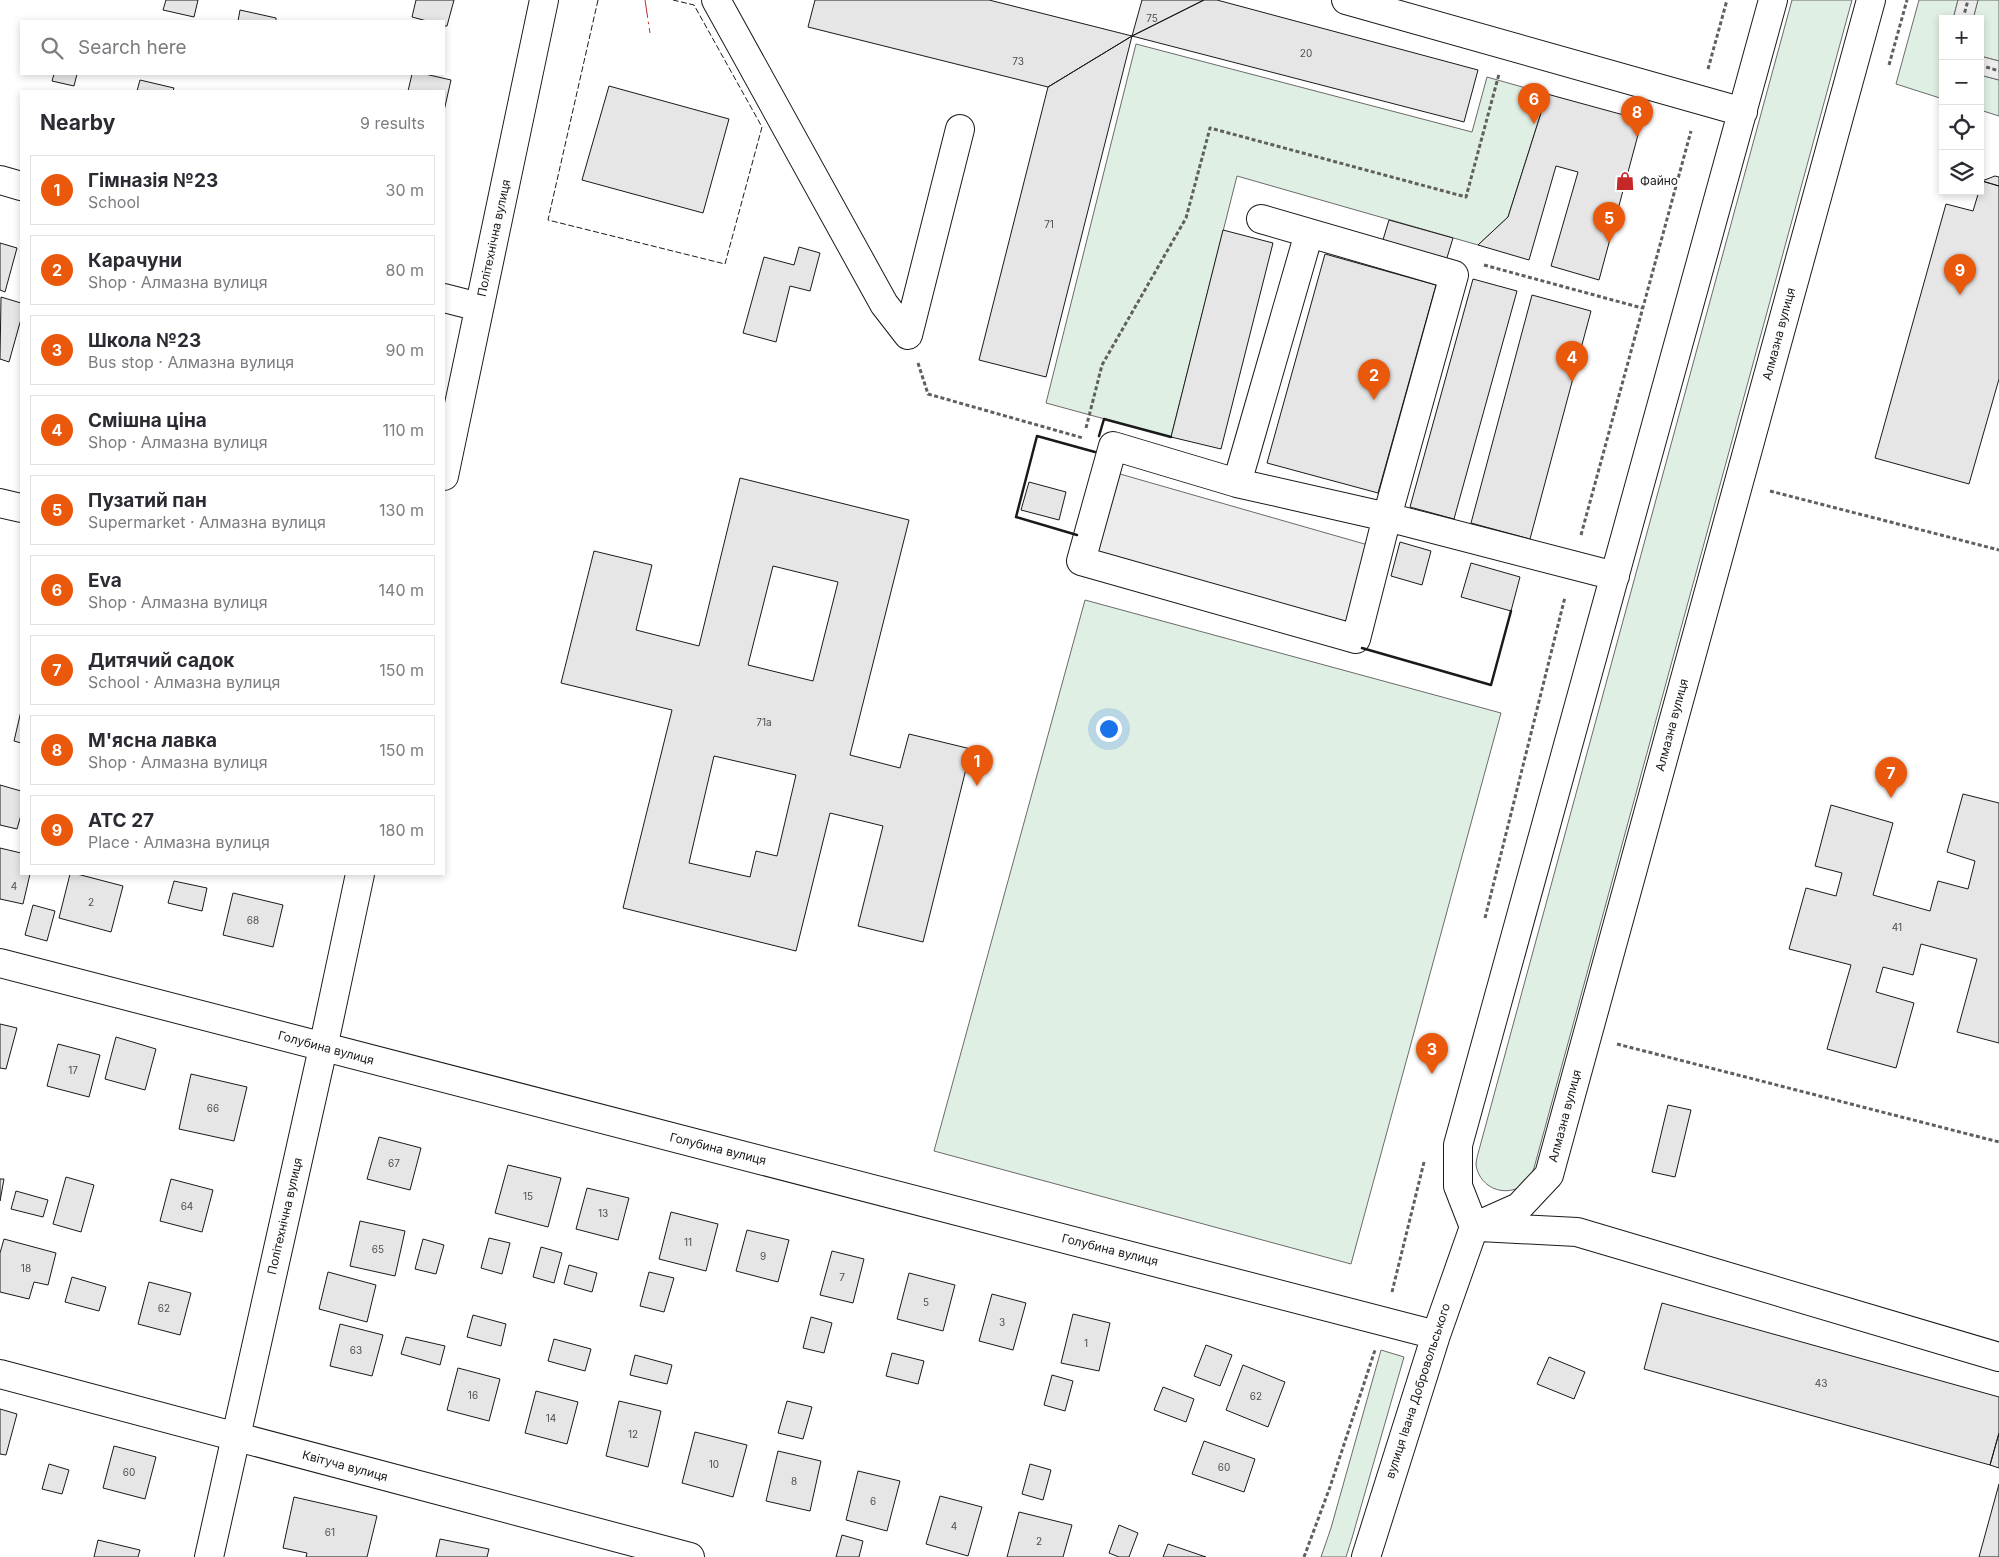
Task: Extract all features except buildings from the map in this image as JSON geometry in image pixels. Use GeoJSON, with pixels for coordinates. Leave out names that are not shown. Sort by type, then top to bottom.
{"type":"FeatureCollection","features":[{"type":"Feature","properties":{"kind":"street","name":"Політехнічна вулиця"},"geometry":{"type":"LineString","coordinates":[[445,471],[544,0]]}},
{"type":"Feature","properties":{"kind":"street"},"geometry":{"type":"LineString","coordinates":[[716,0],[884,304],[908,336]]}},
{"type":"Feature","properties":{"kind":"street"},"geometry":{"type":"LineString","coordinates":[[1346,0],[1743,112]]}},
{"type":"Feature","properties":{"kind":"street"},"geometry":{"type":"LineString","coordinates":[[1774,0],[1458,1145],[1458,1186],[1474,1227],[1577,1232],[1999,1357]]}},
{"type":"Feature","properties":{"kind":"street","name":"Алмазна вулиця"},"geometry":{"type":"LineString","coordinates":[[1474,1227],[1519,1207],[1549,1175],[1871,0]]}},
{"type":"Feature","properties":{"kind":"street"},"geometry":{"type":"LineString","coordinates":[[908,336],[960,129]]}},
{"type":"Feature","properties":{"kind":"street"},"geometry":{"type":"LineString","coordinates":[[0,180],[20,186]]}},
{"type":"Feature","properties":{"kind":"street"},"geometry":{"type":"LineString","coordinates":[[1261,219],[1454,275],[1387,517],[1356,640],[1081,561],[1113,446],[1237,483],[1387,517],[1615,576]]}},
{"type":"Feature","properties":{"kind":"street"},"geometry":{"type":"LineString","coordinates":[[1237,483],[1309,233]]}},
{"type":"Feature","properties":{"kind":"street"},"geometry":{"type":"LineString","coordinates":[[445,298],[479,307]]}},
{"type":"Feature","properties":{"kind":"street"},"geometry":{"type":"LineString","coordinates":[[0,503],[20,508]]}},
{"type":"Feature","properties":{"kind":"street","name":"Політехнічна вулиця"},"geometry":{"type":"LineString","coordinates":[[209,1557],[360,875]]}},
{"type":"Feature","properties":{"kind":"street","name":"Голубина вулиця"},"geometry":{"type":"LineString","coordinates":[[0,964],[1436,1335]]}},
{"type":"Feature","properties":{"kind":"street","name":"вулиця Івана Добровольського"},"geometry":{"type":"LineString","coordinates":[[1366,1557],[1436,1335],[1474,1227]]}},
{"type":"Feature","properties":{"kind":"street","name":"Квітуча вулиця"},"geometry":{"type":"LineString","coordinates":[[0,1374],[690,1557]]}},
{"type":"Feature","properties":{"kind":"path"},"geometry":{"type":"LineString","coordinates":[[1484,924],[1573,565],[1727,0]]}},
{"type":"Feature","properties":{"kind":"path"},"geometry":{"type":"LineString","coordinates":[[1964,15],[1968,0]]}},
{"type":"Feature","properties":{"kind":"path"},"geometry":{"type":"LineString","coordinates":[[1984,66],[1999,71]]}},
{"type":"Feature","properties":{"kind":"path"},"geometry":{"type":"LineString","coordinates":[[1454,275],[1475,263],[1642,308]]}},
{"type":"Feature","properties":{"kind":"path"},"geometry":{"type":"LineString","coordinates":[[908,336],[928,394],[1113,446]]}},
{"type":"Feature","properties":{"kind":"path"},"geometry":{"type":"LineString","coordinates":[[1770,491],[1999,550]]}},
{"type":"Feature","properties":{"kind":"path"},"geometry":{"type":"LineString","coordinates":[[1616,1044],[1999,1142]]}},
{"type":"Feature","properties":{"kind":"path"},"geometry":{"type":"LineString","coordinates":[[1304,1557],[1330,1487],[1384,1321],[1426,1156]]}},
{"type":"Feature","properties":{"kind":"green space"},"geometry":{"type":"Polygon","coordinates":[[[1792,0],[1852,0],[1534,1168],[1527,1182],[1520,1187],[1504,1191],[1489,1186],[1483,1181],[1476,1165],[1477,1157],[1792,0]]]}},
{"type":"Feature","properties":{"kind":"green space"},"geometry":{"type":"Polygon","coordinates":[[[1919,0],[1958,0],[1954,15],[1939,15],[1939,98],[1896,84],[1919,0]]]}},
{"type":"Feature","properties":{"kind":"green space"},"geometry":{"type":"Polygon","coordinates":[[[1978,0],[1999,0],[1999,61],[1984,57],[1984,15],[1974,15],[1978,0]]]}},
{"type":"Feature","properties":{"kind":"green space"},"geometry":{"type":"Polygon","coordinates":[[[1136,44],[1472,132],[1487,77],[1547,94],[1508,217],[1478,245],[1237,176],[1171,437],[1046,403],[1136,44]]]}},
{"type":"Feature","properties":{"kind":"green space"},"geometry":{"type":"Polygon","coordinates":[[[1984,76],[1999,80],[1999,116],[1984,111],[1984,76]]]}},
{"type":"Feature","properties":{"kind":"green space"},"geometry":{"type":"Polygon","coordinates":[[[1085,600],[1501,713],[1351,1264],[934,1151],[1085,600]]]}},
{"type":"Feature","properties":{"kind":"green space"},"geometry":{"type":"Polygon","coordinates":[[[1381,1350],[1404,1357],[1352,1538],[1346,1557],[1321,1557],[1331,1528],[1381,1350]]]}},
{"type":"Feature","properties":{"kind":"shaded area"},"geometry":{"type":"Polygon","coordinates":[[[1958,0],[1978,0],[1974,15],[1954,15],[1958,0]]]}},
{"type":"Feature","properties":{"kind":"shaded area"},"geometry":{"type":"Polygon","coordinates":[[[1984,57],[1999,61],[1999,80],[1984,76],[1984,57]]]}},
{"type":"Feature","properties":{"kind":"shaded area"},"geometry":{"type":"Polygon","coordinates":[[[1120,474],[1368,545],[1346,623],[1098,552],[1120,474]]]}},
{"type":"Feature","properties":{"kind":"fence"},"geometry":{"type":"LineString","coordinates":[[598,0],[548,220],[725,264],[762,127],[694,5],[673,0]]}},
{"type":"Feature","properties":{"kind":"wall"},"geometry":{"type":"LineString","coordinates":[[1099,436],[1104,419],[1171,437]]}},
{"type":"Feature","properties":{"kind":"wall"},"geometry":{"type":"LineString","coordinates":[[1077,535],[1016,517],[1037,436],[1095,452]]}},
{"type":"Feature","properties":{"kind":"wall"},"geometry":{"type":"LineString","coordinates":[[1362,648],[1491,685],[1511,611]]}},
{"type":"Feature","properties":{"kind":"power"},"geometry":{"type":"LineString","coordinates":[[645,0],[650,33]]}},
{"type":"Feature","properties":{"kind":"place","name":"Eva"},"geometry":{"type":"Point","coordinates":[1534,124]}},
{"type":"Feature","properties":{"kind":"place","name":"М'ясна лавка"},"geometry":{"type":"Point","coordinates":[1637,137]}},
{"type":"Feature","properties":{"kind":"place","name":"Файно"},"geometry":{"type":"Point","coordinates":[1625,181]}},
{"type":"Feature","properties":{"kind":"place","name":"Пузатий пан"},"geometry":{"type":"Point","coordinates":[1609,243]}},
{"type":"Feature","properties":{"kind":"place","name":"АТС 27"},"geometry":{"type":"Point","coordinates":[1960,295]}},
{"type":"Feature","properties":{"kind":"place","name":"Смішна ціна"},"geometry":{"type":"Point","coordinates":[1572,382]}},
{"type":"Feature","properties":{"kind":"place","name":"Карачуни"},"geometry":{"type":"Point","coordinates":[1374,400]}},
{"type":"Feature","properties":{"kind":"place","name":"Гімназія №23"},"geometry":{"type":"Point","coordinates":[977,786]}},
{"type":"Feature","properties":{"kind":"place","name":"Дитячий садок"},"geometry":{"type":"Point","coordinates":[1891,798]}},
{"type":"Feature","properties":{"kind":"place","name":"Школа №23"},"geometry":{"type":"Point","coordinates":[1432,1074]}}]}
